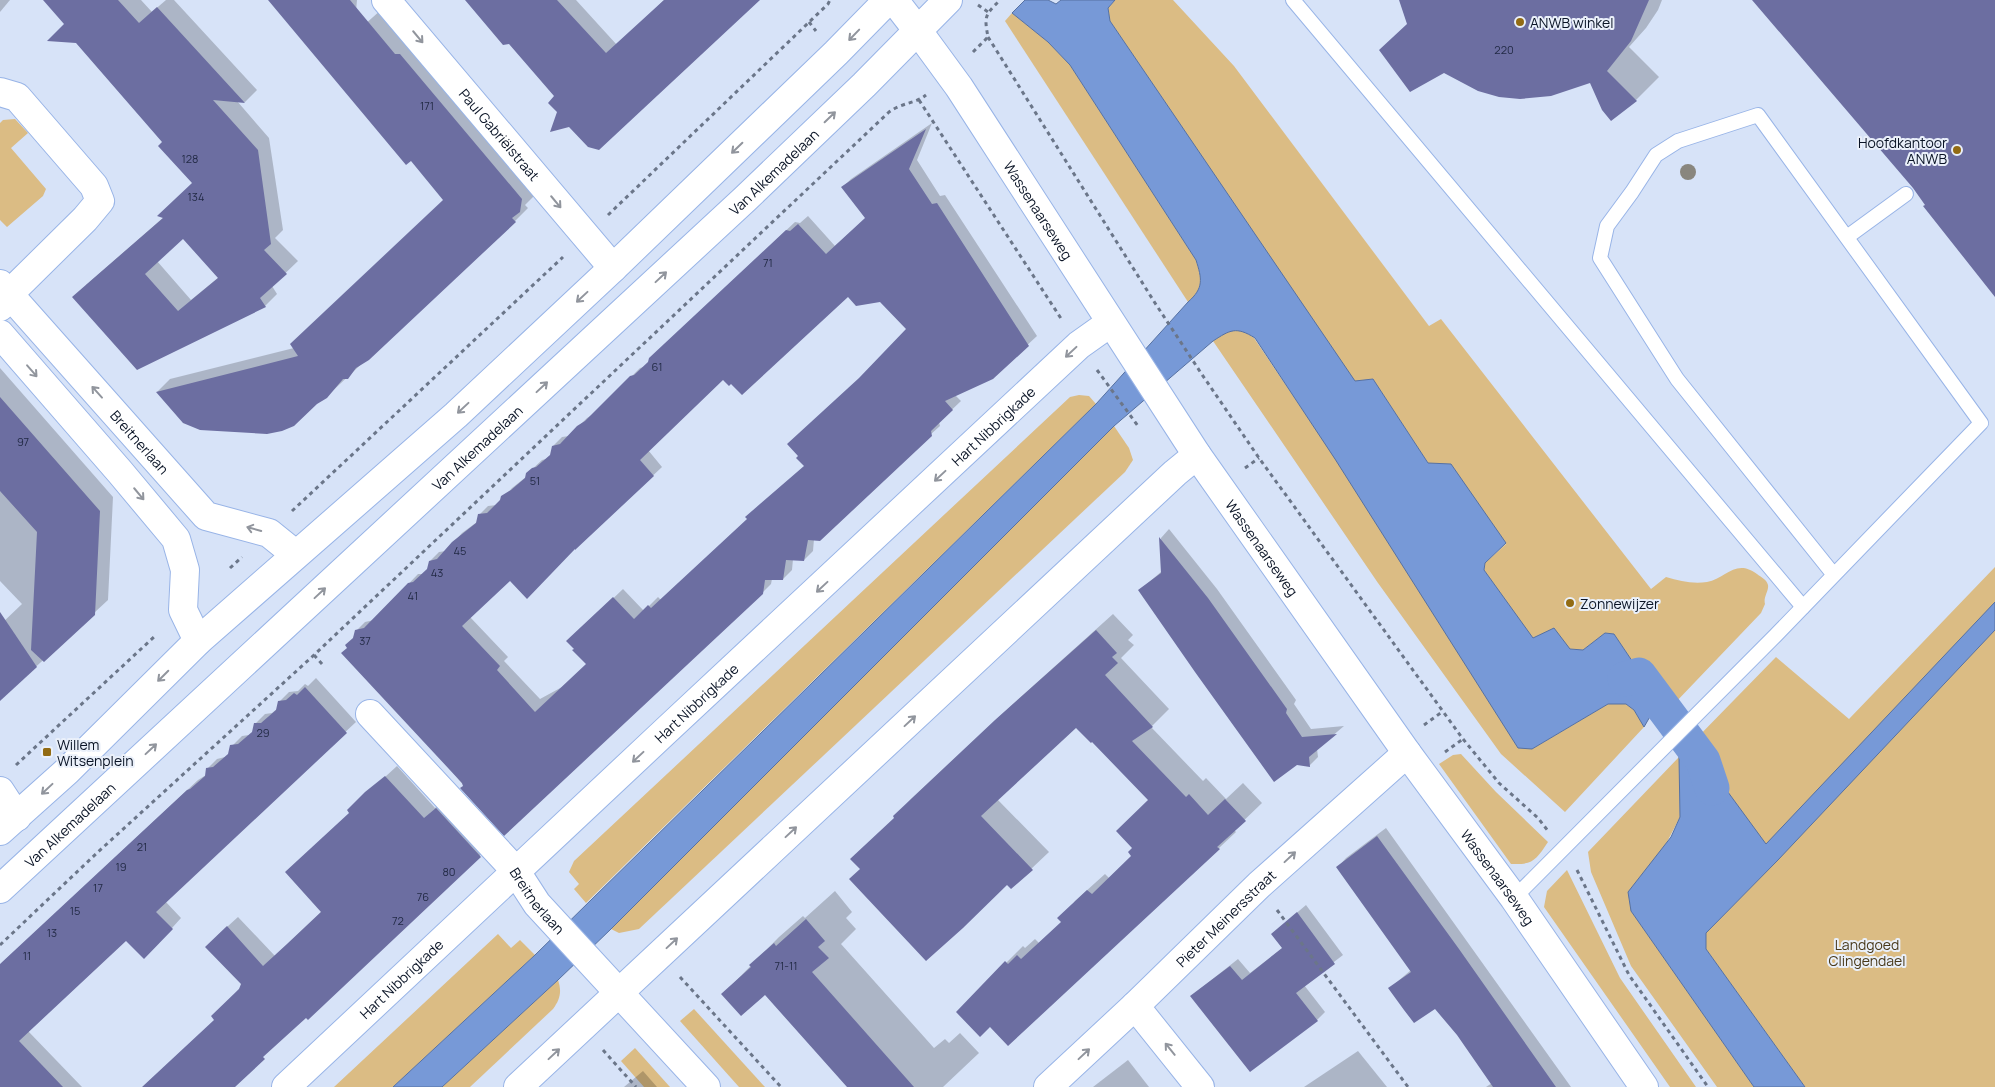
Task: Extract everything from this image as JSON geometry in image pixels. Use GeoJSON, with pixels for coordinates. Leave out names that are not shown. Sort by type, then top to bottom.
{"type":"FeatureCollection","features":[{"type":"Feature","properties":{"kind":"street","name":"Paul Gabriëlstraat"},"geometry":{"type":"LineString","coordinates":[[386,0],[613,268]]}},
{"type":"Feature","properties":{"kind":"street"},"geometry":{"type":"LineString","coordinates":[[0,791],[9,824],[67,771],[198,641],[456,415],[613,268],[888,0]]}},
{"type":"Feature","properties":{"kind":"street","name":"Wassenaarseweg"},"geometry":{"type":"LineString","coordinates":[[894,0],[949,73],[1197,455],[1407,753],[1514,898],[1644,1087]]}},
{"type":"Feature","properties":{"kind":"street","name":"Van Alkemadelaan"},"geometry":{"type":"LineString","coordinates":[[0,889],[745,199],[948,0]]}},
{"type":"Feature","properties":{"kind":"street","name":"Breitnerlaan"},"geometry":{"type":"LineString","coordinates":[[0,92],[17,97],[94,186],[100,201],[85,219],[3,295],[206,516],[268,534],[296,554]]}},
{"type":"Feature","properties":{"kind":"street","name":"Hart Nibbrigkade"},"geometry":{"type":"LineString","coordinates":[[286,1087],[1079,345],[1110,323]]}},
{"type":"Feature","properties":{"kind":"street"},"geometry":{"type":"LineString","coordinates":[[0,334],[176,539],[185,570],[184,610],[198,641]]}},
{"type":"Feature","properties":{"kind":"street"},"geometry":{"type":"LineString","coordinates":[[518,1087],[1175,473],[1197,455]]}},
{"type":"Feature","properties":{"kind":"street","name":"Breitnerlaan"},"geometry":{"type":"LineString","coordinates":[[370,714],[516,870],[537,904],[706,1087]]}},
{"type":"Feature","properties":{"kind":"street","name":"Pieter Meinersstraat"},"geometry":{"type":"LineString","coordinates":[[1048,1087],[1135,1006],[1259,885],[1407,753]]}},
{"type":"Feature","properties":{"kind":"street"},"geometry":{"type":"LineString","coordinates":[[1135,1006],[1200,1087]]}},
{"type":"Feature","properties":{"kind":"lane"},"geometry":{"type":"LineString","coordinates":[[1293,0],[1803,607]]}},
{"type":"Feature","properties":{"kind":"lane"},"geometry":{"type":"LineString","coordinates":[[1514,898],[1803,607],[1834,575],[1981,423],[1758,115],[1678,141],[1656,155],[1607,226],[1600,258],[1676,379],[1834,575]]}},
{"type":"Feature","properties":{"kind":"lane"},"geometry":{"type":"LineString","coordinates":[[1847,237],[1906,194]]}},
{"type":"Feature","properties":{"kind":"path"},"geometry":{"type":"LineString","coordinates":[[226,572],[585,237],[830,0]]}},
{"type":"Feature","properties":{"kind":"path"},"geometry":{"type":"LineString","coordinates":[[1000,0],[988,12],[986,24],[988,37],[1154,303],[1259,458],[1462,739],[1499,783],[1538,818],[1564,849],[1583,878],[1629,975],[1708,1087]]}},
{"type":"Feature","properties":{"kind":"path"},"geometry":{"type":"LineString","coordinates":[[0,946],[98,852],[314,655],[889,112],[899,105],[919,100],[988,37]]}},
{"type":"Feature","properties":{"kind":"path"},"geometry":{"type":"LineString","coordinates":[[919,100],[1079,345],[1135,422]]}},
{"type":"Feature","properties":{"kind":"path"},"geometry":{"type":"LineString","coordinates":[[14,767],[184,610]]}},
{"type":"Feature","properties":{"kind":"path"},"geometry":{"type":"LineString","coordinates":[[314,655],[323,665]]}},
{"type":"Feature","properties":{"kind":"path"},"geometry":{"type":"LineString","coordinates":[[1259,885],[1408,1087]]}},
{"type":"Feature","properties":{"kind":"path"},"geometry":{"type":"LineString","coordinates":[[660,954],[781,1087]]}},
{"type":"Feature","properties":{"kind":"path"},"geometry":{"type":"LineString","coordinates":[[582,1027],[636,1087]]}},
{"type":"Feature","properties":{"kind":"green space"},"geometry":{"type":"Polygon","coordinates":[[[1115,0],[1173,0],[1234,66],[1429,326],[1441,319],[1651,589],[1666,577],[1686,582],[1707,582],[1737,568],[1750,570],[1762,577],[1766,582],[1768,587],[1765,604],[1761,613],[1674,704],[1659,701],[1614,634],[1605,633],[1583,650],[1570,649],[1533,639],[1484,570],[1485,563],[1506,544],[1428,463],[1373,379],[1355,382],[1110,21],[1108,8],[1115,0]]]}},
{"type":"Feature","properties":{"kind":"green space"},"geometry":{"type":"Polygon","coordinates":[[[1012,13],[1048,42],[1070,65],[1196,260],[1200,273],[1200,283],[1197,292],[1188,302],[1005,21],[1012,13]]]}},
{"type":"Feature","properties":{"kind":"green space"},"geometry":{"type":"Polygon","coordinates":[[[15,119],[28,133],[11,148],[46,189],[43,196],[7,227],[0,220],[0,123],[3,120],[15,119]]]}},
{"type":"Feature","properties":{"kind":"green space"},"geometry":{"type":"Polygon","coordinates":[[[1229,330],[1243,330],[1254,338],[1532,749],[1608,704],[1626,704],[1634,710],[1644,727],[1565,812],[1501,754],[1378,583],[1213,341],[1229,330]]]}},
{"type":"Feature","properties":{"kind":"green space"},"geometry":{"type":"Polygon","coordinates":[[[1079,395],[1089,396],[1096,404],[586,903],[574,889],[579,884],[569,872],[574,861],[1070,397],[1079,395]]]}},
{"type":"Feature","properties":{"kind":"green space"},"geometry":{"type":"Polygon","coordinates":[[[1114,426],[1129,448],[1133,460],[1125,472],[639,929],[619,933],[611,929],[1114,426]]]}},
{"type":"Feature","properties":{"kind":"green space","name":"Landgoed Clingendael"},"geometry":{"type":"Polygon","coordinates":[[[1995,567],[1995,1087],[1805,1087],[1706,949],[1706,933],[1777,860],[1692,743],[1776,657],[1849,719],[1995,567]]]}},
{"type":"Feature","properties":{"kind":"green space"},"geometry":{"type":"Polygon","coordinates":[[[1461,754],[1496,792],[1548,842],[1533,860],[1524,864],[1511,864],[1439,764],[1453,755],[1461,754]]]}},
{"type":"Feature","properties":{"kind":"green space"},"geometry":{"type":"Polygon","coordinates":[[[1679,757],[1680,817],[1631,911],[1754,1087],[1717,1087],[1631,966],[1591,872],[1588,852],[1679,757]]]}},
{"type":"Feature","properties":{"kind":"green space"},"geometry":{"type":"Polygon","coordinates":[[[1567,870],[1620,978],[1696,1087],[1670,1087],[1544,907],[1547,891],[1567,870]]]}},
{"type":"Feature","properties":{"kind":"green space"},"geometry":{"type":"Polygon","coordinates":[[[498,934],[511,948],[520,940],[535,955],[393,1087],[334,1087],[498,934]]]}},
{"type":"Feature","properties":{"kind":"green space"},"geometry":{"type":"Polygon","coordinates":[[[558,980],[560,995],[553,1009],[470,1087],[442,1087],[558,980]]]}},
{"type":"Feature","properties":{"kind":"green space"},"geometry":{"type":"Polygon","coordinates":[[[694,1009],[765,1087],[739,1087],[680,1021],[694,1009]]]}},
{"type":"Feature","properties":{"kind":"green space"},"geometry":{"type":"Polygon","coordinates":[[[635,1048],[670,1087],[644,1087],[621,1061],[635,1048]]]}},
{"type":"Feature","properties":{"kind":"water"},"geometry":{"type":"Polygon","coordinates":[[[1025,0],[1048,0],[1056,4],[1061,0],[1115,0],[1108,8],[1110,21],[1355,381],[1373,379],[1428,463],[1451,464],[1506,543],[1485,563],[1484,570],[1533,638],[1554,628],[1570,649],[1583,650],[1605,633],[1614,634],[1659,701],[1644,727],[1634,710],[1626,704],[1608,704],[1532,749],[1518,748],[1335,459],[1255,338],[1243,332],[1229,332],[1213,341],[1114,426],[611,929],[442,1087],[393,1087],[535,955],[1096,404],[1197,292],[1200,283],[1200,273],[1196,260],[1070,65],[1048,42],[1012,13],[1025,0]]]}},
{"type":"Feature","properties":{"kind":"water"},"geometry":{"type":"Polygon","coordinates":[[[1995,602],[1995,630],[1778,860],[1706,933],[1706,949],[1805,1087],[1754,1087],[1631,911],[1628,892],[1671,837],[1680,817],[1679,757],[1692,743],[1766,844],[1995,602]]]}},
{"type":"Feature","properties":{"kind":"building"},"geometry":{"type":"Polygon","coordinates":[[[43,0],[118,0],[139,23],[157,7],[245,103],[213,100],[258,150],[271,244],[264,250],[287,274],[260,298],[266,307],[137,370],[72,297],[163,218],[157,216],[192,183],[158,146],[162,142],[76,43],[47,41],[64,24],[43,0]],[[183,239],[145,274],[178,311],[218,278],[183,239]]]}},
{"type":"Feature","properties":{"kind":"building"},"geometry":{"type":"Polygon","coordinates":[[[268,0],[350,0],[395,54],[400,54],[522,199],[520,212],[512,218],[516,222],[369,360],[356,368],[348,379],[343,379],[327,398],[317,404],[294,426],[267,434],[200,430],[183,423],[156,392],[298,356],[290,344],[443,200],[411,161],[406,165],[268,0]]]}},
{"type":"Feature","properties":{"kind":"building"},"geometry":{"type":"Polygon","coordinates":[[[465,0],[557,0],[606,53],[664,0],[760,0],[599,150],[588,147],[569,127],[550,132],[557,112],[548,103],[554,96],[509,44],[503,45],[465,0]]]}},
{"type":"Feature","properties":{"kind":"building"},"geometry":{"type":"Polygon","coordinates":[[[1399,0],[1649,0],[1631,41],[1607,71],[1637,101],[1611,121],[1602,110],[1590,83],[1551,96],[1520,99],[1499,97],[1478,91],[1444,73],[1410,92],[1379,50],[1407,24],[1399,0]]]}},
{"type":"Feature","properties":{"kind":"building","name":"Hoofdkantoor ANWB"},"geometry":{"type":"Polygon","coordinates":[[[1752,0],[1995,0],[1995,297],[1923,206],[1925,205],[1913,188],[1752,0]]]}},
{"type":"Feature","properties":{"kind":"building"},"geometry":{"type":"Polygon","coordinates":[[[926,129],[909,169],[932,204],[937,203],[1029,346],[993,379],[945,401],[953,410],[931,431],[932,436],[820,541],[808,540],[804,561],[786,560],[783,580],[765,580],[763,594],[504,836],[460,788],[463,786],[462,783],[341,653],[347,648],[345,645],[353,638],[355,630],[364,628],[408,583],[413,582],[427,569],[429,561],[437,559],[452,542],[476,523],[478,514],[487,513],[500,500],[501,496],[511,490],[525,478],[526,473],[550,455],[552,446],[560,444],[577,426],[585,421],[630,376],[634,375],[648,362],[649,358],[786,230],[790,231],[798,224],[826,254],[865,218],[841,187],[926,129]],[[848,297],[742,395],[731,384],[729,386],[723,380],[640,460],[654,476],[575,549],[527,599],[510,581],[462,626],[500,666],[497,670],[535,712],[586,664],[566,641],[613,597],[634,619],[648,605],[651,608],[747,519],[745,517],[804,466],[787,444],[859,378],[906,329],[880,302],[856,306],[848,297]]]}},
{"type":"Feature","properties":{"kind":"building"},"geometry":{"type":"Polygon","coordinates":[[[0,397],[100,511],[95,615],[44,662],[31,650],[37,532],[0,491],[0,397]]]}},
{"type":"Feature","properties":{"kind":"building"},"geometry":{"type":"Polygon","coordinates":[[[1159,537],[1208,598],[1287,709],[1286,713],[1302,737],[1337,734],[1309,757],[1310,767],[1297,765],[1274,782],[1138,590],[1161,573],[1159,537]]]}},
{"type":"Feature","properties":{"kind":"building"},"geometry":{"type":"Polygon","coordinates":[[[0,612],[37,667],[0,701],[0,612]]]}},
{"type":"Feature","properties":{"kind":"building"},"geometry":{"type":"Polygon","coordinates":[[[1096,630],[1117,653],[1112,657],[1118,663],[1105,675],[1153,727],[1132,741],[1186,797],[1189,794],[1208,815],[1225,799],[1246,821],[1217,847],[1220,849],[1008,1046],[990,1027],[980,1037],[956,1012],[1005,961],[1008,964],[1017,955],[1021,959],[1061,922],[1057,918],[1087,890],[1092,894],[1131,856],[1128,852],[1132,848],[1116,831],[1148,800],[1076,728],[981,816],[1033,870],[1011,889],[1007,885],[926,961],[849,879],[860,869],[850,859],[995,720],[1096,630]]]}},
{"type":"Feature","properties":{"kind":"building"},"geometry":{"type":"Polygon","coordinates":[[[305,687],[347,733],[156,912],[173,929],[144,959],[126,941],[19,1041],[63,1087],[0,1087],[0,964],[187,790],[205,776],[206,768],[213,767],[228,754],[230,745],[238,744],[252,732],[254,723],[261,723],[276,710],[278,701],[286,700],[294,693],[297,695],[305,687]]]}},
{"type":"Feature","properties":{"kind":"building"},"geometry":{"type":"Polygon","coordinates":[[[385,776],[424,818],[436,808],[481,857],[308,1020],[306,1018],[263,1057],[265,1059],[235,1087],[142,1087],[214,1020],[211,1016],[239,989],[241,984],[205,947],[227,926],[263,966],[321,912],[285,872],[349,813],[347,810],[365,792],[385,776]]]}},
{"type":"Feature","properties":{"kind":"building"},"geometry":{"type":"Polygon","coordinates":[[[1377,836],[1556,1087],[1493,1087],[1457,1035],[1435,1009],[1414,1023],[1388,988],[1411,972],[1336,867],[1377,836]]]}},
{"type":"Feature","properties":{"kind":"building"},"geometry":{"type":"Polygon","coordinates":[[[1297,912],[1335,964],[1296,993],[1318,1021],[1250,1072],[1190,996],[1230,966],[1242,980],[1282,948],[1271,934],[1297,912]]]}},
{"type":"Feature","properties":{"kind":"building"},"geometry":{"type":"Polygon","coordinates":[[[806,919],[825,941],[818,947],[829,958],[812,972],[914,1087],[847,1087],[765,995],[741,1016],[721,994],[751,967],[749,965],[774,943],[776,946],[806,919]]]}},
{"type":"Feature","properties":{"kind":"waterway"},"geometry":{"type":"LineString","coordinates":[[1625,679],[1639,675],[1703,761],[1712,788]]}},
{"type":"Feature","properties":{"kind":"place","name":"ANWB winkel"},"geometry":{"type":"Point","coordinates":[1520,22]}},
{"type":"Feature","properties":{"kind":"place","name":"Hoofdkantoor ANWB"},"geometry":{"type":"Point","coordinates":[1957,150]}},
{"type":"Feature","properties":{"kind":"place","name":"Zonnewijzer"},"geometry":{"type":"Point","coordinates":[1570,603]}},
{"type":"Feature","properties":{"kind":"place","name":"Willem Witsenplein"},"geometry":{"type":"Point","coordinates":[47,752]}}]}
